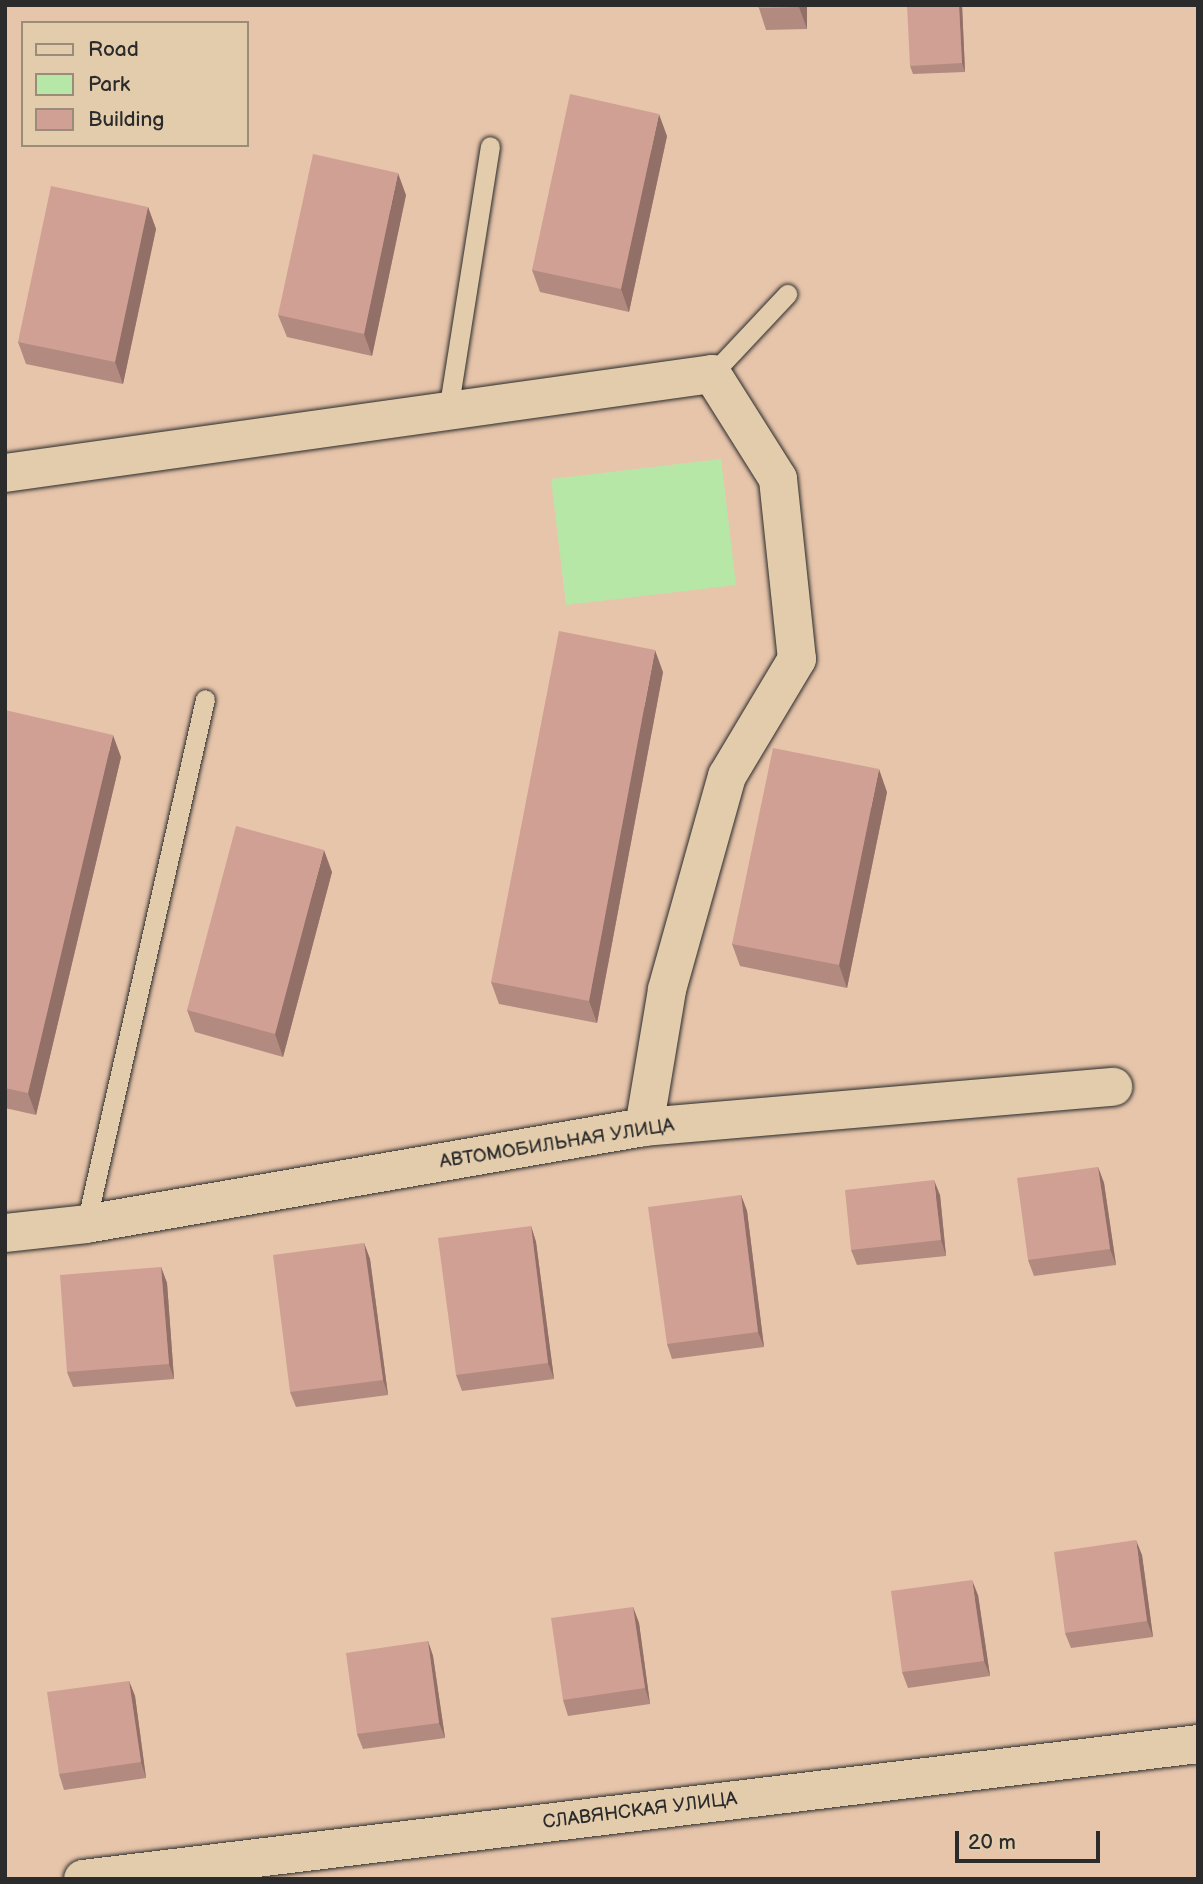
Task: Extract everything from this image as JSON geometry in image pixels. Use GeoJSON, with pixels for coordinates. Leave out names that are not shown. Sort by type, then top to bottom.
{"type":"FeatureCollection","features":[{"type":"Feature","properties":{"kind":"street"},"geometry":{"type":"LineString","coordinates":[[5,473],[712,374],[778,479],[797,659],[727,776],[667,990],[644,1127]]}},
{"type":"Feature","properties":{"kind":"street","name":"АВТОМОБИЛЬНАЯ УЛИЦА"},"geometry":{"type":"LineString","coordinates":[[5,1233],[86,1224],[644,1127],[1113,1087]]}},
{"type":"Feature","properties":{"kind":"street","name":"СЛАВЯНСКАЯ УЛИЦА"},"geometry":{"type":"LineString","coordinates":[[83,1879],[1198,1744]]}},
{"type":"Feature","properties":{"kind":"lane"},"geometry":{"type":"LineString","coordinates":[[448,411],[490,146]]}},
{"type":"Feature","properties":{"kind":"lane"},"geometry":{"type":"LineString","coordinates":[[712,374],[787,294]]}},
{"type":"Feature","properties":{"kind":"lane"},"geometry":{"type":"LineString","coordinates":[[86,1224],[205,699]]}},
{"type":"Feature","properties":{"kind":"green space"},"geometry":{"type":"Polygon","coordinates":[[[721,459],[736,585],[566,605],[551,479],[721,459]]]}},
{"type":"Feature","properties":{"kind":"building"},"geometry":{"type":"Polygon","coordinates":[[[758,5],[799,5],[799,7],[758,8],[758,5]]]}},
{"type":"Feature","properties":{"kind":"building"},"geometry":{"type":"Polygon","coordinates":[[[907,5],[959,5],[962,63],[910,66],[907,5]]]}},
{"type":"Feature","properties":{"kind":"building"},"geometry":{"type":"Polygon","coordinates":[[[570,94],[659,114],[621,289],[532,270],[570,94]]]}},
{"type":"Feature","properties":{"kind":"building"},"geometry":{"type":"Polygon","coordinates":[[[313,154],[398,173],[364,334],[278,315],[313,154]]]}},
{"type":"Feature","properties":{"kind":"building"},"geometry":{"type":"Polygon","coordinates":[[[51,186],[148,207],[115,362],[18,342],[51,186]]]}},
{"type":"Feature","properties":{"kind":"building"},"geometry":{"type":"Polygon","coordinates":[[[559,631],[655,650],[589,1001],[491,982],[559,631]]]}},
{"type":"Feature","properties":{"kind":"building"},"geometry":{"type":"Polygon","coordinates":[[[5,710],[113,735],[28,1093],[5,1088],[5,710]]]}},
{"type":"Feature","properties":{"kind":"building"},"geometry":{"type":"Polygon","coordinates":[[[773,748],[879,769],[839,965],[732,944],[773,748]]]}},
{"type":"Feature","properties":{"kind":"building"},"geometry":{"type":"Polygon","coordinates":[[[236,826],[324,850],[275,1034],[187,1010],[236,826]]]}},
{"type":"Feature","properties":{"kind":"building"},"geometry":{"type":"Polygon","coordinates":[[[1098,1167],[1110,1249],[1028,1260],[1017,1178],[1098,1167]]]}},
{"type":"Feature","properties":{"kind":"building"},"geometry":{"type":"Polygon","coordinates":[[[934,1180],[941,1240],[851,1250],[845,1190],[934,1180]]]}},
{"type":"Feature","properties":{"kind":"building"},"geometry":{"type":"Polygon","coordinates":[[[741,1195],[758,1332],[667,1344],[648,1207],[741,1195]]]}},
{"type":"Feature","properties":{"kind":"building"},"geometry":{"type":"Polygon","coordinates":[[[531,1226],[548,1363],[456,1375],[438,1238],[531,1226]]]}},
{"type":"Feature","properties":{"kind":"building"},"geometry":{"type":"Polygon","coordinates":[[[364,1243],[383,1380],[290,1392],[273,1255],[364,1243]]]}},
{"type":"Feature","properties":{"kind":"building"},"geometry":{"type":"Polygon","coordinates":[[[161,1267],[169,1364],[67,1372],[60,1275],[161,1267]]]}},
{"type":"Feature","properties":{"kind":"building"},"geometry":{"type":"Polygon","coordinates":[[[1136,1540],[1147,1621],[1065,1633],[1054,1552],[1136,1540]]]}},
{"type":"Feature","properties":{"kind":"building"},"geometry":{"type":"Polygon","coordinates":[[[972,1580],[984,1661],[902,1672],[891,1591],[972,1580]]]}},
{"type":"Feature","properties":{"kind":"building"},"geometry":{"type":"Polygon","coordinates":[[[633,1607],[645,1688],[563,1700],[551,1618],[633,1607]]]}},
{"type":"Feature","properties":{"kind":"building"},"geometry":{"type":"Polygon","coordinates":[[[428,1641],[439,1723],[357,1734],[346,1653],[428,1641]]]}},
{"type":"Feature","properties":{"kind":"building"},"geometry":{"type":"Polygon","coordinates":[[[129,1681],[141,1762],[59,1774],[47,1692],[129,1681]]]}}]}
